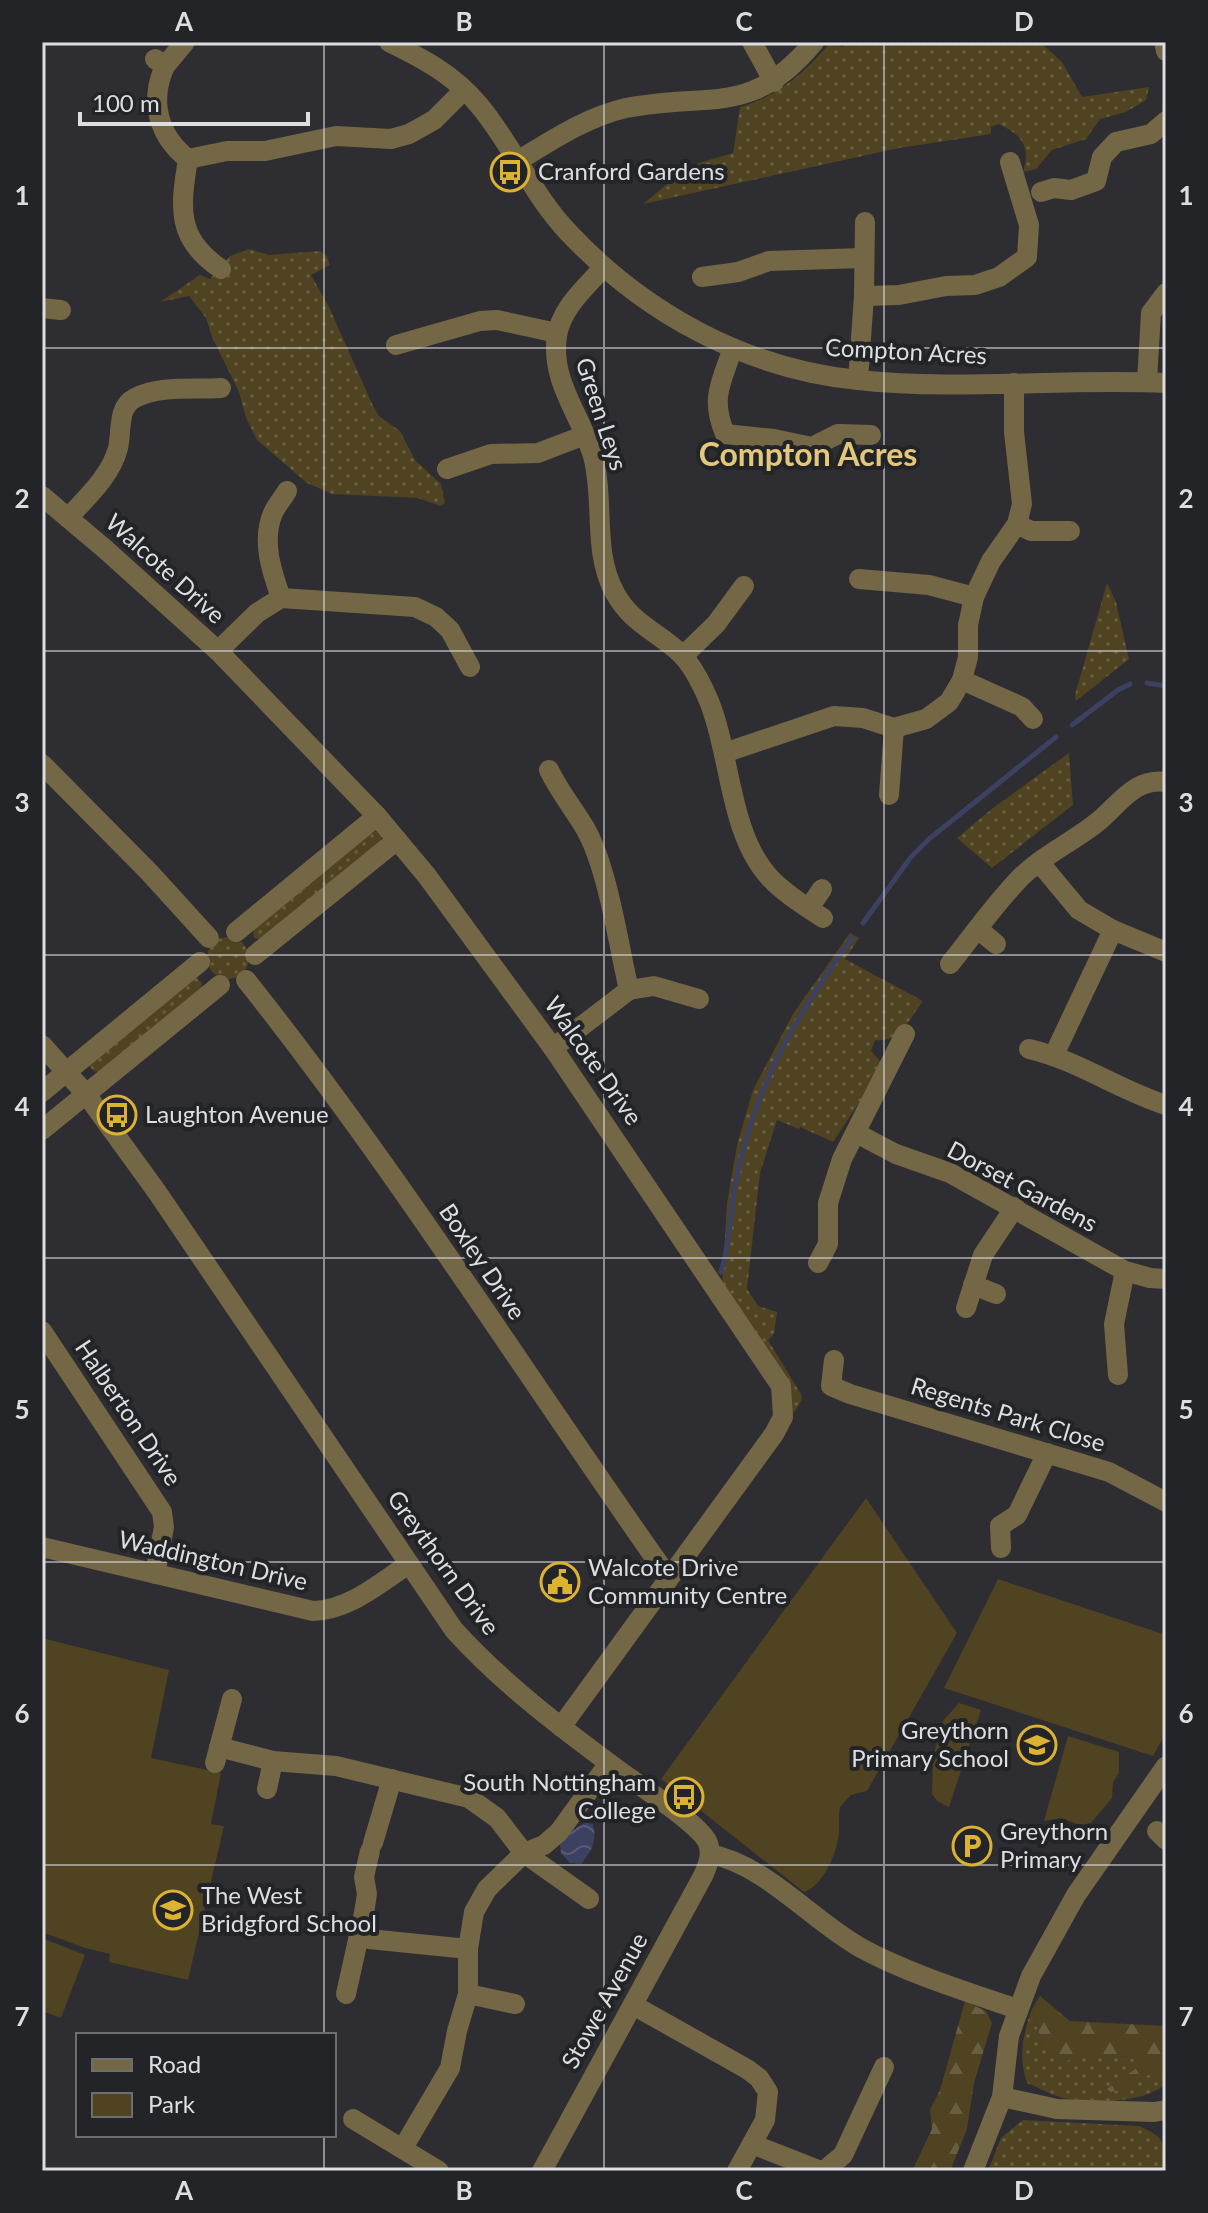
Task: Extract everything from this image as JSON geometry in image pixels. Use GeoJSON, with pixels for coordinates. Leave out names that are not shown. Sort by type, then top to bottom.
{"type":"FeatureCollection","features":[{"type":"Feature","properties":{"kind":"street"},"geometry":{"type":"LineString","coordinates":[[185,42],[160,62],[157,90],[160,126],[188,159]]}},
{"type":"Feature","properties":{"kind":"street","name":"Compton Acres"},"geometry":{"type":"LineString","coordinates":[[389,42],[415,47],[464,90],[478,104],[565,229],[604,267],[665,313],[697,332],[779,365],[858,380],[919,384],[1156,383]]}},
{"type":"Feature","properties":{"kind":"street"},"geometry":{"type":"LineString","coordinates":[[752,42],[774,82]]}},
{"type":"Feature","properties":{"kind":"street"},"geometry":{"type":"LineString","coordinates":[[516,162],[564,133],[602,115],[628,108],[736,97],[756,92],[790,69],[814,42]]}},
{"type":"Feature","properties":{"kind":"street"},"geometry":{"type":"LineString","coordinates":[[1164,42],[1166,51]]}},
{"type":"Feature","properties":{"kind":"street"},"geometry":{"type":"LineString","coordinates":[[188,159],[227,151],[265,151],[336,136],[391,139],[409,134],[434,120],[464,90]]}},
{"type":"Feature","properties":{"kind":"street"},"geometry":{"type":"LineString","coordinates":[[1041,192],[1054,188],[1071,190],[1096,181],[1102,157],[1116,142],[1151,134],[1166,121]]}},
{"type":"Feature","properties":{"kind":"street"},"geometry":{"type":"LineString","coordinates":[[188,159],[182,213],[190,241],[209,266]]}},
{"type":"Feature","properties":{"kind":"street"},"geometry":{"type":"LineString","coordinates":[[864,296],[899,295],[946,286],[975,285],[999,277],[1027,257],[1029,225],[1010,162]]}},
{"type":"Feature","properties":{"kind":"street"},"geometry":{"type":"LineString","coordinates":[[858,380],[865,222]]}},
{"type":"Feature","properties":{"kind":"street"},"geometry":{"type":"LineString","coordinates":[[702,277],[738,272],[769,261],[863,258]]}},
{"type":"Feature","properties":{"kind":"street","name":"Green Leys"},"geometry":{"type":"LineString","coordinates":[[604,267],[566,311],[557,333],[556,364],[593,458],[604,566],[615,594],[636,622],[683,656],[709,701],[737,809],[751,848],[768,877],[816,913],[822,889]]}},
{"type":"Feature","properties":{"kind":"street"},"geometry":{"type":"LineString","coordinates":[[1156,383],[1151,313],[1166,293]]}},
{"type":"Feature","properties":{"kind":"street"},"geometry":{"type":"LineString","coordinates":[[396,345],[480,321],[497,320],[557,333]]}},
{"type":"Feature","properties":{"kind":"street"},"geometry":{"type":"LineString","coordinates":[[733,348],[717,394],[717,414],[725,434],[812,447],[838,434],[871,435]]}},
{"type":"Feature","properties":{"kind":"street"},"geometry":{"type":"LineString","coordinates":[[724,753],[834,716],[863,718],[894,728],[926,719],[949,702],[962,680],[968,657],[968,625],[974,597],[991,561],[1017,524],[1022,504],[1014,432],[1014,383]]}},
{"type":"Feature","properties":{"kind":"street"},"geometry":{"type":"LineString","coordinates":[[68,518],[107,473],[117,450],[122,413],[133,399],[153,392],[221,388]]}},
{"type":"Feature","properties":{"kind":"street"},"geometry":{"type":"LineString","coordinates":[[447,469],[491,454],[538,453],[585,435]]}},
{"type":"Feature","properties":{"kind":"street"},"geometry":{"type":"LineString","coordinates":[[281,598],[272,571],[267,539],[273,513],[287,491]]}},
{"type":"Feature","properties":{"kind":"street","name":"Walcote Drive"},"geometry":{"type":"LineString","coordinates":[[42,496],[218,651],[397,840],[461,920],[553,1048],[777,1380],[783,1395],[783,1417],[774,1434],[561,1727]]}},
{"type":"Feature","properties":{"kind":"street"},"geometry":{"type":"LineString","coordinates":[[1017,524],[1031,531],[1070,531]]}},
{"type":"Feature","properties":{"kind":"street"},"geometry":{"type":"LineString","coordinates":[[859,579],[929,585],[974,597]]}},
{"type":"Feature","properties":{"kind":"street"},"geometry":{"type":"LineString","coordinates":[[683,656],[716,624],[744,586]]}},
{"type":"Feature","properties":{"kind":"street"},"geometry":{"type":"LineString","coordinates":[[218,651],[257,613],[281,598],[415,607],[440,620],[450,630],[461,661]]}},
{"type":"Feature","properties":{"kind":"street"},"geometry":{"type":"LineString","coordinates":[[962,680],[1022,707],[1033,719]]}},
{"type":"Feature","properties":{"kind":"street"},"geometry":{"type":"LineString","coordinates":[[889,795],[894,728]]}},
{"type":"Feature","properties":{"kind":"street"},"geometry":{"type":"LineString","coordinates":[[42,764],[149,872],[209,938]]}},
{"type":"Feature","properties":{"kind":"street"},"geometry":{"type":"LineString","coordinates":[[551,771],[559,793],[585,828],[600,863],[629,990]]}},
{"type":"Feature","properties":{"kind":"street"},"geometry":{"type":"LineString","coordinates":[[950,964],[1020,878],[1099,821],[1134,787],[1154,780],[1166,782]]}},
{"type":"Feature","properties":{"kind":"street"},"geometry":{"type":"LineString","coordinates":[[236,932],[377,816]]}},
{"type":"Feature","properties":{"kind":"street"},"geometry":{"type":"LineString","coordinates":[[255,955],[397,840]]}},
{"type":"Feature","properties":{"kind":"street"},"geometry":{"type":"LineString","coordinates":[[1039,862],[1079,910],[1113,930],[1166,952]]}},
{"type":"Feature","properties":{"kind":"street"},"geometry":{"type":"LineString","coordinates":[[978,929],[996,944]]}},
{"type":"Feature","properties":{"kind":"street"},"geometry":{"type":"LineString","coordinates":[[1054,1055],[1113,930]]}},
{"type":"Feature","properties":{"kind":"street"},"geometry":{"type":"LineString","coordinates":[[222,931],[236,932],[249,940],[255,955],[252,972],[246,980],[229,986],[206,977],[200,962],[201,949],[209,938],[222,931]]}},
{"type":"Feature","properties":{"kind":"street"},"geometry":{"type":"LineString","coordinates":[[42,1092],[200,962]]}},
{"type":"Feature","properties":{"kind":"street","name":"Boxley Drive"},"geometry":{"type":"LineString","coordinates":[[246,980],[392,1177],[669,1578]]}},
{"type":"Feature","properties":{"kind":"street"},"geometry":{"type":"LineString","coordinates":[[42,1130],[220,985]]}},
{"type":"Feature","properties":{"kind":"street"},"geometry":{"type":"LineString","coordinates":[[553,1048],[629,990],[654,986],[699,999]]}},
{"type":"Feature","properties":{"kind":"street"},"geometry":{"type":"LineString","coordinates":[[818,1263],[836,1246],[828,1203],[842,1159],[856,1133],[885,1052],[905,1034]]}},
{"type":"Feature","properties":{"kind":"street","name":"Greythorn Drive"},"geometry":{"type":"LineString","coordinates":[[42,1045],[86,1094],[157,1192],[454,1630],[514,1691],[700,1833],[708,1844],[710,1854]]}},
{"type":"Feature","properties":{"kind":"street"},"geometry":{"type":"LineString","coordinates":[[1029,1049],[1054,1055],[1166,1105]]}},
{"type":"Feature","properties":{"kind":"street","name":"Dorset Gardens"},"geometry":{"type":"LineString","coordinates":[[856,1133],[896,1154],[950,1173],[1125,1271],[1166,1279]]}},
{"type":"Feature","properties":{"kind":"street"},"geometry":{"type":"LineString","coordinates":[[966,1308],[983,1255],[1015,1207]]}},
{"type":"Feature","properties":{"kind":"street"},"geometry":{"type":"LineString","coordinates":[[1118,1375],[1114,1324],[1125,1271]]}},
{"type":"Feature","properties":{"kind":"street"},"geometry":{"type":"LineString","coordinates":[[973,1285],[996,1294]]}},
{"type":"Feature","properties":{"kind":"street","name":"Halberton Drive"},"geometry":{"type":"LineString","coordinates":[[42,1331],[162,1512],[164,1527],[155,1574]]}},
{"type":"Feature","properties":{"kind":"street","name":"Regents Park Close"},"geometry":{"type":"LineString","coordinates":[[834,1360],[828,1393],[850,1394],[1109,1472],[1166,1502]]}},
{"type":"Feature","properties":{"kind":"street"},"geometry":{"type":"LineString","coordinates":[[1001,1548],[1000,1526],[1017,1515],[1047,1453]]}},
{"type":"Feature","properties":{"kind":"street","name":"Waddington Drive"},"geometry":{"type":"LineString","coordinates":[[42,1547],[313,1611],[329,1611],[347,1604],[409,1564]]}},
{"type":"Feature","properties":{"kind":"street"},"geometry":{"type":"LineString","coordinates":[[232,1699],[217,1755],[336,1766],[469,1798],[497,1818],[524,1853],[589,1899]]}},
{"type":"Feature","properties":{"kind":"street"},"geometry":{"type":"LineString","coordinates":[[267,1789],[273,1761]]}},
{"type":"Feature","properties":{"kind":"street"},"geometry":{"type":"LineString","coordinates":[[403,2148],[450,2068],[468,1994],[468,1949],[474,1912],[487,1889],[524,1853],[544,1845],[559,1832],[609,1763]]}},
{"type":"Feature","properties":{"kind":"street"},"geometry":{"type":"LineString","coordinates":[[973,2171],[1002,2097],[1009,2036],[1017,2009],[1044,1948],[1166,1766]]}},
{"type":"Feature","properties":{"kind":"street"},"geometry":{"type":"LineString","coordinates":[[346,1994],[367,1894],[364,1877],[392,1779]]}},
{"type":"Feature","properties":{"kind":"street"},"geometry":{"type":"LineString","coordinates":[[710,1854],[734,1860],[754,1871],[847,1939],[873,1954],[1017,2009]]}},
{"type":"Feature","properties":{"kind":"street","name":"Stowe Avenue"},"geometry":{"type":"LineString","coordinates":[[542,2171],[703,1876],[710,1854]]}},
{"type":"Feature","properties":{"kind":"street"},"geometry":{"type":"LineString","coordinates":[[359,1938],[468,1949]]}},
{"type":"Feature","properties":{"kind":"street"},"geometry":{"type":"LineString","coordinates":[[468,1994],[515,2004]]}},
{"type":"Feature","properties":{"kind":"street"},"geometry":{"type":"LineString","coordinates":[[633,2005],[759,2078],[768,2092],[765,2120],[737,2171]]}},
{"type":"Feature","properties":{"kind":"street"},"geometry":{"type":"LineString","coordinates":[[752,2144],[822,2171],[843,2155],[884,2067]]}},
{"type":"Feature","properties":{"kind":"street"},"geometry":{"type":"LineString","coordinates":[[1002,2097],[1057,2109],[1166,2110]]}},
{"type":"Feature","properties":{"kind":"street"},"geometry":{"type":"LineString","coordinates":[[353,2119],[439,2171]]}},
{"type":"Feature","properties":{"kind":"green space"},"geometry":{"type":"Polygon","coordinates":[[[831,42],[842,47],[850,42],[1040,42],[1062,62],[1082,97],[1149,87],[1146,100],[1126,112],[1100,119],[1086,139],[1052,150],[1036,169],[1023,172],[1026,156],[1023,143],[999,124],[991,127],[991,134],[899,148],[643,204],[689,166],[733,153],[740,107],[779,90],[831,42]]]}},
{"type":"Feature","properties":{"kind":"green space"},"geometry":{"type":"Polygon","coordinates":[[[249,249],[269,255],[320,251],[327,256],[330,265],[311,275],[329,307],[374,408],[379,416],[400,431],[415,460],[441,484],[445,503],[440,506],[418,498],[332,494],[307,483],[257,440],[206,318],[189,296],[160,302],[200,275],[210,279],[230,256],[249,249]]]}},
{"type":"Feature","properties":{"kind":"green space"},"geometry":{"type":"Polygon","coordinates":[[[1107,583],[1116,602],[1129,659],[1076,701],[1075,695],[1107,583]]]}},
{"type":"Feature","properties":{"kind":"green space"},"geometry":{"type":"Polygon","coordinates":[[[1069,753],[1073,805],[992,868],[957,838],[993,808],[1069,753]]]}},
{"type":"Feature","properties":{"kind":"green space"},"geometry":{"type":"Polygon","coordinates":[[[376,831],[382,838],[379,844],[261,940],[254,938],[253,930],[368,834],[376,831]]]}},
{"type":"Feature","properties":{"kind":"green space"},"geometry":{"type":"Polygon","coordinates":[[[850,933],[859,938],[845,959],[923,1001],[897,1034],[875,1040],[871,1051],[881,1062],[880,1071],[833,1142],[777,1120],[760,1173],[747,1289],[758,1306],[777,1312],[774,1334],[768,1340],[801,1394],[802,1400],[793,1414],[722,1286],[727,1203],[737,1145],[753,1090],[793,1014],[850,933]]]}},
{"type":"Feature","properties":{"kind":"green space"},"geometry":{"type":"Polygon","coordinates":[[[228,937],[243,943],[249,958],[243,973],[228,979],[213,973],[207,958],[213,943],[228,937]]]}},
{"type":"Feature","properties":{"kind":"green space"},"geometry":{"type":"Polygon","coordinates":[[[197,978],[202,983],[201,990],[102,1071],[95,1072],[89,1066],[91,1061],[189,979],[197,978]]]}},
{"type":"Feature","properties":{"kind":"green space"},"geometry":{"type":"Polygon","coordinates":[[[866,1498],[957,1633],[867,1791],[851,1795],[840,1807],[836,1850],[818,1883],[804,1892],[661,1779],[866,1498]]]}},
{"type":"Feature","properties":{"kind":"green space"},"geometry":{"type":"Polygon","coordinates":[[[998,1579],[1166,1635],[1166,1733],[1153,1756],[944,1688],[998,1579]]]}},
{"type":"Feature","properties":{"kind":"green space"},"geometry":{"type":"Polygon","coordinates":[[[42,1638],[169,1670],[151,1758],[221,1773],[211,1824],[224,1826],[188,1980],[109,1962],[110,1954],[42,1932],[42,1638]]]}},
{"type":"Feature","properties":{"kind":"green space"},"geometry":{"type":"Polygon","coordinates":[[[959,1703],[981,1710],[949,1807],[937,1801],[932,1794],[933,1758],[942,1722],[959,1703]]]}},
{"type":"Feature","properties":{"kind":"green space"},"geometry":{"type":"Polygon","coordinates":[[[1068,1736],[1119,1752],[1119,1773],[1113,1782],[1112,1798],[1091,1823],[1080,1825],[1061,1818],[1044,1821],[1068,1736]]]}},
{"type":"Feature","properties":{"kind":"green space"},"geometry":{"type":"Polygon","coordinates":[[[42,1938],[85,1955],[61,2018],[42,2011],[42,1938]]]}},
{"type":"Feature","properties":{"kind":"green space"},"geometry":{"type":"Polygon","coordinates":[[[1040,1996],[1070,2021],[1166,2026],[1166,2065],[1124,2089],[1111,2092],[1107,2089],[1144,2063],[1128,2057],[1077,2054],[1061,2066],[1044,2049],[1032,2009],[1040,1996]]]}},
{"type":"Feature","properties":{"kind":"green space"},"geometry":{"type":"Polygon","coordinates":[[[965,2001],[986,2011],[992,2023],[974,2083],[967,2129],[950,2171],[912,2171],[932,2129],[930,2110],[940,2090],[965,2001]]]}},
{"type":"Feature","properties":{"kind":"green space"},"geometry":{"type":"Polygon","coordinates":[[[1032,2009],[1044,2049],[1128,2057],[1145,2063],[1108,2089],[1166,2065],[1166,2084],[1144,2095],[1106,2101],[1063,2098],[1027,2083],[1023,2046],[1032,2009]]]}},
{"type":"Feature","properties":{"kind":"green space"},"geometry":{"type":"Polygon","coordinates":[[[1023,2120],[1139,2126],[1162,2142],[1166,2171],[988,2171],[1001,2138],[1023,2120]]]}},
{"type":"Feature","properties":{"kind":"water"},"geometry":{"type":"Polygon","coordinates":[[[586,1822],[593,1824],[593,1846],[581,1864],[570,1863],[561,1853],[560,1843],[586,1822]]]}},
{"type":"Feature","properties":{"kind":"waterway"},"geometry":{"type":"LineString","coordinates":[[1147,683],[1166,686]]}},
{"type":"Feature","properties":{"kind":"waterway"},"geometry":{"type":"LineString","coordinates":[[1072,725],[1130,684]]}},
{"type":"Feature","properties":{"kind":"waterway"},"geometry":{"type":"LineString","coordinates":[[863,923],[911,857],[929,839],[1056,737]]}},
{"type":"Feature","properties":{"kind":"waterway"},"geometry":{"type":"LineString","coordinates":[[721,1272],[744,1145],[766,1082],[796,1024],[852,938]]}},
{"type":"Feature","properties":{"kind":"place","name":"Cranford Gardens"},"geometry":{"type":"Point","coordinates":[510,172]}},
{"type":"Feature","properties":{"kind":"place","name":"Laughton Avenue"},"geometry":{"type":"Point","coordinates":[117,1115]}},
{"type":"Feature","properties":{"kind":"place","name":"Walcote Drive Community Centre"},"geometry":{"type":"Point","coordinates":[560,1582]}},
{"type":"Feature","properties":{"kind":"place","name":"Greythorn Primary School"},"geometry":{"type":"Point","coordinates":[1037,1745]}},
{"type":"Feature","properties":{"kind":"place","name":"South Nottingham College"},"geometry":{"type":"Point","coordinates":[684,1797]}},
{"type":"Feature","properties":{"kind":"place","name":"Greythorn Primary"},"geometry":{"type":"Point","coordinates":[972,1846]}},
{"type":"Feature","properties":{"kind":"place","name":"The West Bridgford School"},"geometry":{"type":"Point","coordinates":[173,1910]}},
{"type":"Feature","properties":{"kind":"district","name":"Compton Acres"},"geometry":{"type":"Point","coordinates":[808,455]}}]}
